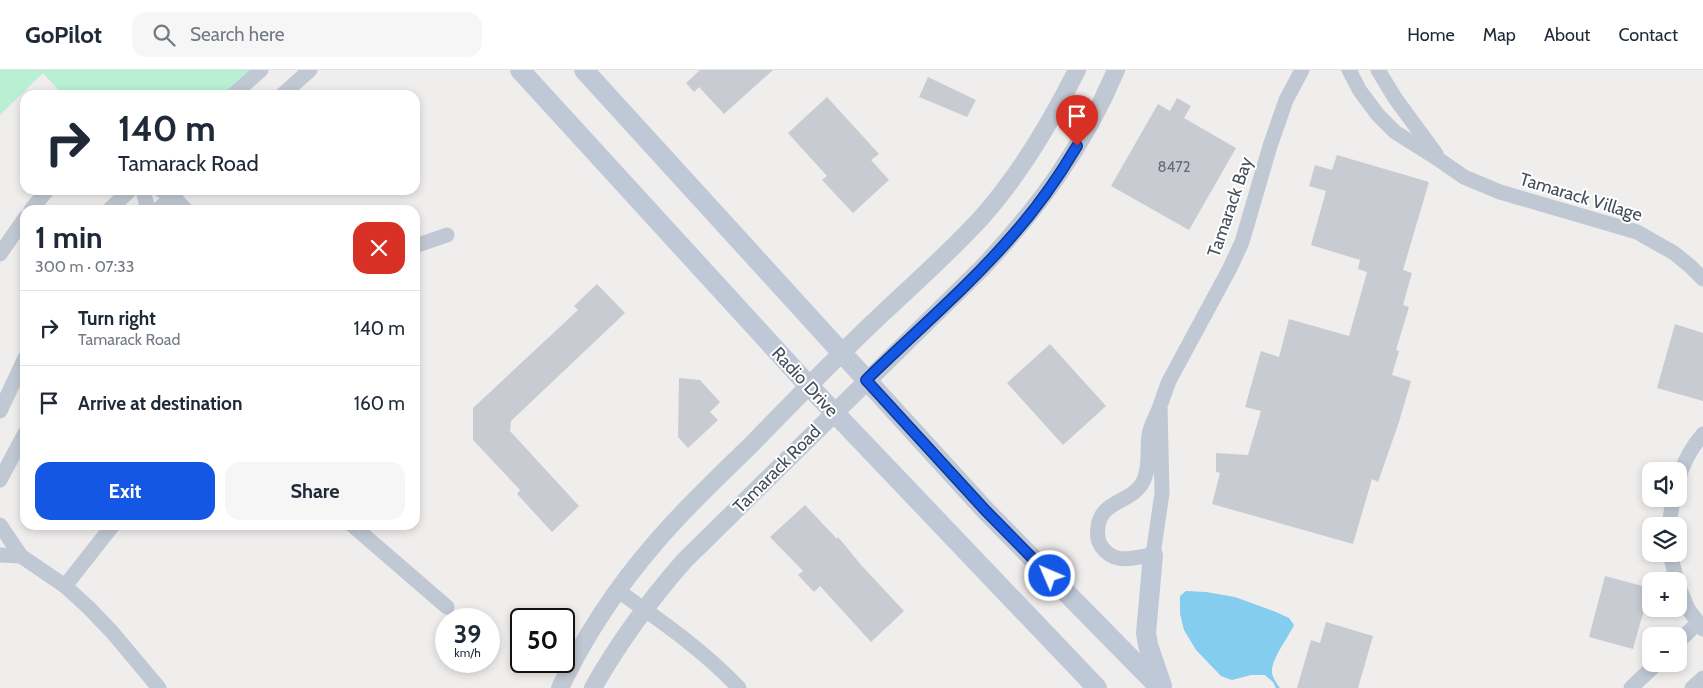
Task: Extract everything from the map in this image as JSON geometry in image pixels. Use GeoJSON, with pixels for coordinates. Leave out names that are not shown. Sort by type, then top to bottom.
{"type":"FeatureCollection","features":[{"type":"Feature","properties":{"kind":"main road","name":"Radio Drive"},"geometry":{"type":"LineString","coordinates":[[520,70],[833,412],[1097,688]]}},
{"type":"Feature","properties":{"kind":"main road"},"geometry":{"type":"LineString","coordinates":[[584,70],[986,511],[1161,688]]}},
{"type":"Feature","properties":{"kind":"main road"},"geometry":{"type":"LineString","coordinates":[[1153,555],[1146,633],[1149,650],[1161,688]]}},
{"type":"Feature","properties":{"kind":"street"},"geometry":{"type":"LineString","coordinates":[[238,90],[260,70]]}},
{"type":"Feature","properties":{"kind":"street"},"geometry":{"type":"LineString","coordinates":[[288,90],[310,70]]}},
{"type":"Feature","properties":{"kind":"street","name":"Tamarack Road"},"geometry":{"type":"LineString","coordinates":[[560,688],[599,616],[656,542],[842,353],[983,216],[1040,138],[1077,70]]}},
{"type":"Feature","properties":{"kind":"street","name":"Tamarack Road"},"geometry":{"type":"LineString","coordinates":[[593,688],[622,639],[684,561],[833,412],[983,267],[1036,208],[1057,179],[1083,136],[1116,70]]}},
{"type":"Feature","properties":{"kind":"street","name":"Tamarack Bay"},"geometry":{"type":"LineString","coordinates":[[1160,406],[1162,493],[1153,555],[1124,560],[1109,555],[1101,545],[1097,535],[1098,521],[1104,511],[1111,505],[1131,496],[1140,487],[1145,477],[1148,465],[1149,433],[1169,381],[1242,242],[1270,146],[1286,100],[1302,70]]}},
{"type":"Feature","properties":{"kind":"street","name":"Tamarack Village"},"geometry":{"type":"LineString","coordinates":[[1349,70],[1360,90],[1378,115],[1395,132],[1464,177],[1481,186],[1637,232],[1674,253],[1703,279]]}},
{"type":"Feature","properties":{"kind":"street","name":"Tamarack Village"},"geometry":{"type":"LineString","coordinates":[[1378,70],[1395,98],[1442,161]]}},
{"type":"Feature","properties":{"kind":"street"},"geometry":{"type":"LineString","coordinates":[[35,205],[44,195]]}},
{"type":"Feature","properties":{"kind":"street"},"geometry":{"type":"LineString","coordinates":[[114,205],[125,195]]}},
{"type":"Feature","properties":{"kind":"street"},"geometry":{"type":"LineString","coordinates":[[174,195],[182,205]]}},
{"type":"Feature","properties":{"kind":"street"},"geometry":{"type":"LineString","coordinates":[[0,254],[20,225]]}},
{"type":"Feature","properties":{"kind":"street"},"geometry":{"type":"LineString","coordinates":[[420,244],[447,236]]}},
{"type":"Feature","properties":{"kind":"street"},"geometry":{"type":"LineString","coordinates":[[0,411],[20,369]]}},
{"type":"Feature","properties":{"kind":"street"},"geometry":{"type":"LineString","coordinates":[[1685,462],[1695,443],[1703,434]]}},
{"type":"Feature","properties":{"kind":"street"},"geometry":{"type":"LineString","coordinates":[[0,480],[20,442]]}},
{"type":"Feature","properties":{"kind":"street"},"geometry":{"type":"LineString","coordinates":[[0,526],[21,556],[66,586],[112,632],[159,688]]}},
{"type":"Feature","properties":{"kind":"street"},"geometry":{"type":"LineString","coordinates":[[66,586],[109,530]]}},
{"type":"Feature","properties":{"kind":"street"},"geometry":{"type":"LineString","coordinates":[[358,530],[447,607]]}},
{"type":"Feature","properties":{"kind":"street"},"geometry":{"type":"LineString","coordinates":[[0,555],[21,556]]}},
{"type":"Feature","properties":{"kind":"street"},"geometry":{"type":"LineString","coordinates":[[618,590],[698,648],[739,688]]}},
{"type":"Feature","properties":{"kind":"street"},"geometry":{"type":"LineString","coordinates":[[1687,607],[1700,626],[1687,635]]}},
{"type":"Feature","properties":{"kind":"street"},"geometry":{"type":"LineString","coordinates":[[1631,688],[1648,672]]}},
{"type":"Feature","properties":{"kind":"street"},"geometry":{"type":"LineString","coordinates":[[1692,688],[1703,678]]}},
{"type":"Feature","properties":{"kind":"green space"},"geometry":{"type":"Polygon","coordinates":[[[0,70],[261,70],[239,90],[58,90],[43,73],[26,90],[20,90],[20,95],[0,115],[0,70]]]}},
{"type":"Feature","properties":{"kind":"water"},"geometry":{"type":"Polygon","coordinates":[[[1186,591],[1235,597],[1289,618],[1294,625],[1272,667],[1275,681],[1280,688],[1276,688],[1273,682],[1265,675],[1251,675],[1232,680],[1221,676],[1196,650],[1184,630],[1180,614],[1180,596],[1186,591]]]}},
{"type":"Feature","properties":{"kind":"building"},"geometry":{"type":"Polygon","coordinates":[[[700,70],[773,70],[724,114],[699,87],[694,92],[686,83],[700,70]]]}},
{"type":"Feature","properties":{"kind":"building"},"geometry":{"type":"Polygon","coordinates":[[[928,77],[976,100],[967,117],[919,97],[928,77]]]}},
{"type":"Feature","properties":{"kind":"building"},"geometry":{"type":"Polygon","coordinates":[[[827,97],[879,154],[871,160],[889,180],[853,213],[822,180],[827,176],[788,133],[827,97]]]}},
{"type":"Feature","properties":{"kind":"building"},"geometry":{"type":"Polygon","coordinates":[[[1177,98],[1191,106],[1184,118],[1236,148],[1189,230],[1111,186],[1158,104],[1170,111],[1177,98]]]}},
{"type":"Feature","properties":{"kind":"building"},"geometry":{"type":"Polygon","coordinates":[[[1337,155],[1429,182],[1403,270],[1412,273],[1403,305],[1409,307],[1396,350],[1399,351],[1392,375],[1411,381],[1378,482],[1372,479],[1353,544],[1212,504],[1220,473],[1216,472],[1216,453],[1248,455],[1261,411],[1245,407],[1261,351],[1279,357],[1289,319],[1349,336],[1367,272],[1358,269],[1360,260],[1311,245],[1326,191],[1309,186],[1315,165],[1332,170],[1337,155]]]}},
{"type":"Feature","properties":{"kind":"building"},"geometry":{"type":"Polygon","coordinates":[[[597,284],[625,313],[511,421],[510,431],[579,506],[552,532],[517,494],[520,490],[473,440],[473,408],[578,310],[574,306],[597,284]]]}},
{"type":"Feature","properties":{"kind":"building"},"geometry":{"type":"Polygon","coordinates":[[[1675,324],[1703,333],[1703,401],[1657,388],[1675,324]]]}},
{"type":"Feature","properties":{"kind":"building"},"geometry":{"type":"Polygon","coordinates":[[[1050,344],[1106,406],[1063,445],[1007,383],[1050,344]]]}},
{"type":"Feature","properties":{"kind":"building"},"geometry":{"type":"Polygon","coordinates":[[[679,378],[700,380],[720,402],[710,412],[718,420],[688,448],[678,437],[679,378]]]}},
{"type":"Feature","properties":{"kind":"building"},"geometry":{"type":"Polygon","coordinates":[[[805,505],[837,539],[838,537],[904,611],[871,642],[820,586],[814,592],[798,575],[803,571],[770,537],[805,505]]]}},
{"type":"Feature","properties":{"kind":"building"},"geometry":{"type":"Polygon","coordinates":[[[1605,576],[1642,586],[1642,617],[1633,649],[1589,637],[1605,576]]]}},
{"type":"Feature","properties":{"kind":"building"},"geometry":{"type":"Polygon","coordinates":[[[1326,622],[1373,636],[1358,688],[1297,688],[1311,640],[1320,643],[1326,622]]]}},
{"type":"Feature","properties":{"kind":"route"},"geometry":{"type":"LineString","coordinates":[[1050,576],[986,511],[866,380],[983,267],[1012,236],[1057,179],[1077,146]]}}]}
